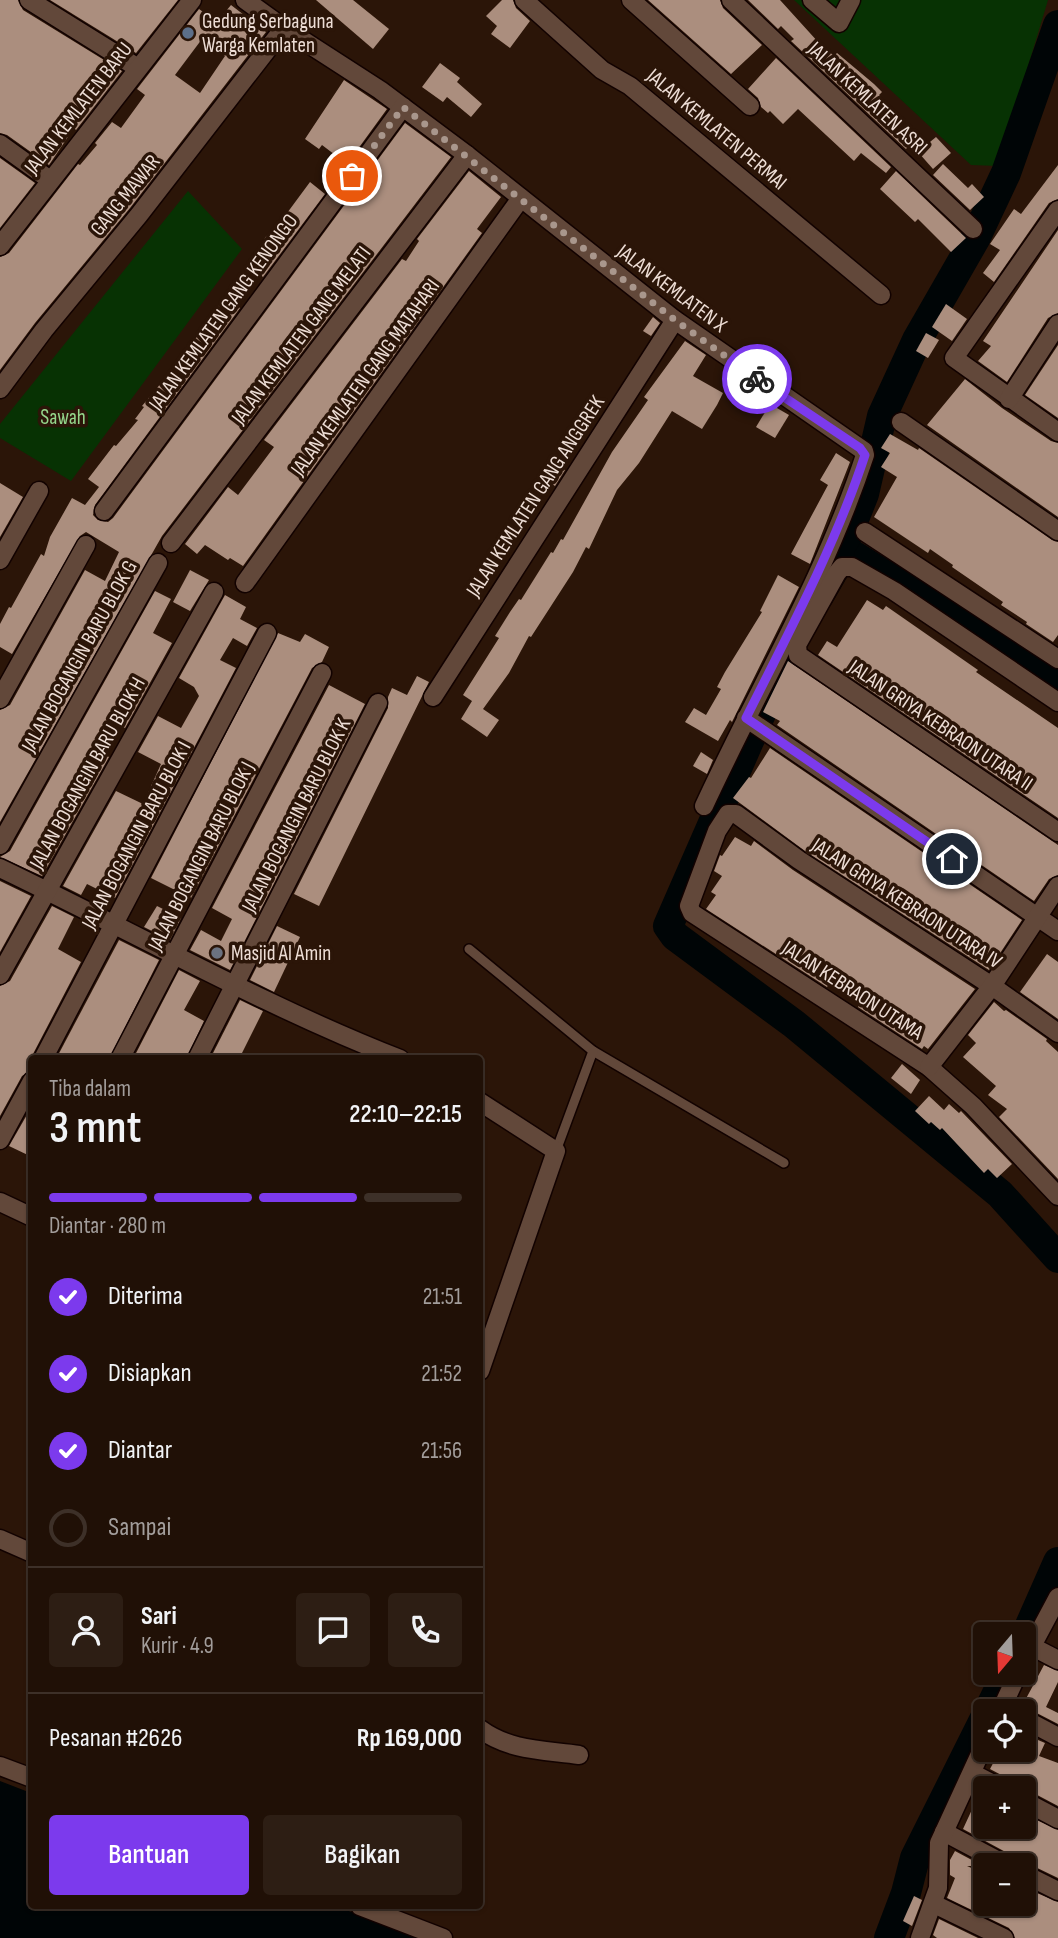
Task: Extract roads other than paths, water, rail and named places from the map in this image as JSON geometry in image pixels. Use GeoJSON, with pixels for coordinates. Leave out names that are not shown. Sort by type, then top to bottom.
{"type":"FeatureCollection","features":[{"type":"Feature","properties":{"kind":"street"},"geometry":{"type":"LineString","coordinates":[[29,0],[138,68]]}},
{"type":"Feature","properties":{"kind":"street","name":"JALAN KEMLATEN BARU"},"geometry":{"type":"LineString","coordinates":[[0,246],[192,0]]}},
{"type":"Feature","properties":{"kind":"street","name":"JALAN KEMLATEN X"},"geometry":{"type":"LineString","coordinates":[[245,0],[403,107],[675,320],[860,448],[865,455],[851,498],[753,723],[704,806]]}},
{"type":"Feature","properties":{"kind":"street","name":"JALAN KEMLATEN PERMAI"},"geometry":{"type":"LineString","coordinates":[[524,0],[591,61],[630,86],[881,295]]}},
{"type":"Feature","properties":{"kind":"street"},"geometry":{"type":"LineString","coordinates":[[631,0],[750,106]]}},
{"type":"Feature","properties":{"kind":"street","name":"JALAN KEMLATEN ASRI"},"geometry":{"type":"LineString","coordinates":[[731,0],[973,229]]}},
{"type":"Feature","properties":{"kind":"street"},"geometry":{"type":"LineString","coordinates":[[812,0],[839,23],[851,0]]}},
{"type":"Feature","properties":{"kind":"street","name":"GANG MAWAR"},"geometry":{"type":"LineString","coordinates":[[0,389],[284,28]]}},
{"type":"Feature","properties":{"kind":"street","name":"JALAN KEMLATEN GANG KENONGO"},"geometry":{"type":"LineString","coordinates":[[104,511],[403,107]]}},
{"type":"Feature","properties":{"kind":"street"},"geometry":{"type":"LineString","coordinates":[[0,144],[50,180]]}},
{"type":"Feature","properties":{"kind":"street","name":"JALAN KEMLATEN GANG MELATI"},"geometry":{"type":"LineString","coordinates":[[171,543],[467,155]]}},
{"type":"Feature","properties":{"kind":"street","name":"JALAN KEMLATEN GANG MATAHARI"},"geometry":{"type":"LineString","coordinates":[[245,583],[522,198]]}},
{"type":"Feature","properties":{"kind":"street"},"geometry":{"type":"LineString","coordinates":[[1058,210],[954,358],[1058,432]]}},
{"type":"Feature","properties":{"kind":"street","name":"JALAN KEMLATEN GANG ANGGREK"},"geometry":{"type":"LineString","coordinates":[[433,696],[675,320]]}},
{"type":"Feature","properties":{"kind":"street"},"geometry":{"type":"LineString","coordinates":[[1009,399],[1058,324]]}},
{"type":"Feature","properties":{"kind":"street"},"geometry":{"type":"LineString","coordinates":[[901,422],[1058,531]]}},
{"type":"Feature","properties":{"kind":"street"},"geometry":{"type":"LineString","coordinates":[[0,560],[39,491]]}},
{"type":"Feature","properties":{"kind":"street"},"geometry":{"type":"LineString","coordinates":[[865,532],[1058,659]]}},
{"type":"Feature","properties":{"kind":"street"},"geometry":{"type":"LineString","coordinates":[[0,699],[86,545]]}},
{"type":"Feature","properties":{"kind":"street","name":"JALAN BOGANGIN BARU BLOK G"},"geometry":{"type":"LineString","coordinates":[[0,845],[158,563]]}},
{"type":"Feature","properties":{"kind":"street","name":"JALAN GRIYA KEBRAON UTARA II"},"geometry":{"type":"LineString","coordinates":[[1058,702],[894,591],[852,567],[842,567],[837,573],[797,645],[798,655],[1058,832]]}},
{"type":"Feature","properties":{"kind":"street","name":"JALAN BOGANGIN BARU BLOK H"},"geometry":{"type":"LineString","coordinates":[[0,975],[214,593]]}},
{"type":"Feature","properties":{"kind":"street","name":"JALAN BOGANGIN BARU BLOK I"},"geometry":{"type":"LineString","coordinates":[[45,1055],[267,633]]}},
{"type":"Feature","properties":{"kind":"street","name":"JALAN BOGANGIN BARU BLOK J"},"geometry":{"type":"LineString","coordinates":[[122,1055],[322,673]]}},
{"type":"Feature","properties":{"kind":"street","name":"JALAN BOGANGIN BARU BLOK K"},"geometry":{"type":"LineString","coordinates":[[199,1055],[378,703]]}},
{"type":"Feature","properties":{"kind":"street"},"geometry":{"type":"LineString","coordinates":[[753,723],[1058,931]]}},
{"type":"Feature","properties":{"kind":"street","name":"JALAN GRIYA KEBRAON UTARA IV"},"geometry":{"type":"LineString","coordinates":[[731,813],[992,986],[1058,1033]]}},
{"type":"Feature","properties":{"kind":"street","name":"JALAN KEBRAON UTAMA"},"geometry":{"type":"LineString","coordinates":[[731,813],[717,831],[689,906],[692,913],[929,1067],[973,1106],[1058,1196]]}},
{"type":"Feature","properties":{"kind":"street"},"geometry":{"type":"LineString","coordinates":[[0,869],[235,987],[314,1024],[390,1055]]}},
{"type":"Feature","properties":{"kind":"street"},"geometry":{"type":"LineString","coordinates":[[929,1067],[992,986],[1058,886]]}},
{"type":"Feature","properties":{"kind":"street"},"geometry":{"type":"LineString","coordinates":[[0,1140],[28,1088]]}},
{"type":"Feature","properties":{"kind":"street"},"geometry":{"type":"LineString","coordinates":[[483,1104],[555,1151],[483,1362]]}},
{"type":"Feature","properties":{"kind":"street"},"geometry":{"type":"LineString","coordinates":[[0,1202],[28,1215]]}},
{"type":"Feature","properties":{"kind":"street"},"geometry":{"type":"LineString","coordinates":[[0,1539],[28,1551]]}},
{"type":"Feature","properties":{"kind":"street"},"geometry":{"type":"LineString","coordinates":[[1036,1639],[1058,1597]]}},
{"type":"Feature","properties":{"kind":"street"},"geometry":{"type":"LineString","coordinates":[[1036,1656],[1058,1660]]}},
{"type":"Feature","properties":{"kind":"street"},"geometry":{"type":"LineString","coordinates":[[1036,1725],[1058,1737]]}},
{"type":"Feature","properties":{"kind":"street"},"geometry":{"type":"LineString","coordinates":[[483,1731],[506,1745],[579,1755]]}},
{"type":"Feature","properties":{"kind":"street"},"geometry":{"type":"LineString","coordinates":[[920,1938],[938,1888],[939,1843],[977,1762]]}},
{"type":"Feature","properties":{"kind":"street"},"geometry":{"type":"LineString","coordinates":[[0,1766],[28,1776]]}},
{"type":"Feature","properties":{"kind":"street"},"geometry":{"type":"LineString","coordinates":[[972,1773],[978,1776]]}},
{"type":"Feature","properties":{"kind":"street"},"geometry":{"type":"LineString","coordinates":[[1036,1807],[1058,1819]]}},
{"type":"Feature","properties":{"kind":"street"},"geometry":{"type":"LineString","coordinates":[[944,1832],[984,1853]]}},
{"type":"Feature","properties":{"kind":"street"},"geometry":{"type":"LineString","coordinates":[[1036,1880],[1058,1891]]}},
{"type":"Feature","properties":{"kind":"street"},"geometry":{"type":"LineString","coordinates":[[934,1904],[1004,1938]]}},
{"type":"Feature","properties":{"kind":"street"},"geometry":{"type":"LineString","coordinates":[[368,1909],[443,1938]]}},
{"type":"Feature","properties":{"kind":"lane"},"geometry":{"type":"LineString","coordinates":[[469,949],[593,1051],[784,1163]]}},
{"type":"Feature","properties":{"kind":"lane"},"geometry":{"type":"LineString","coordinates":[[555,1151],[593,1051]]}},
{"type":"Feature","properties":{"kind":"waterway"},"geometry":{"type":"LineString","coordinates":[[819,596],[838,563],[840,547],[864,494],[882,416],[917,340],[975,239],[1006,173],[1058,25]]}},
{"type":"Feature","properties":{"kind":"waterway"},"geometry":{"type":"LineString","coordinates":[[840,547],[1058,683]]}},
{"type":"Feature","properties":{"kind":"waterway"},"geometry":{"type":"LineString","coordinates":[[791,645],[668,926],[675,936],[794,1024],[1000,1194],[1058,1258]]}},
{"type":"Feature","properties":{"kind":"waterway"},"geometry":{"type":"LineString","coordinates":[[1032,1622],[1058,1562]]}},
{"type":"Feature","properties":{"kind":"waterway"},"geometry":{"type":"LineString","coordinates":[[994,1699],[1001,1685]]}},
{"type":"Feature","properties":{"kind":"waterway"},"geometry":{"type":"LineString","coordinates":[[889,1938],[906,1893],[915,1858],[973,1742]]}},
{"type":"Feature","properties":{"kind":"place","name":"Gedung Serbaguna Warga Kemlaten"},"geometry":{"type":"Point","coordinates":[188,33]}},
{"type":"Feature","properties":{"kind":"place","name":"Masjid Al Amin"},"geometry":{"type":"Point","coordinates":[217,953]}},
{"type":"Feature","properties":{"kind":"park label","name":"Sawah"},"geometry":{"type":"Point","coordinates":[63,417]}}]}
